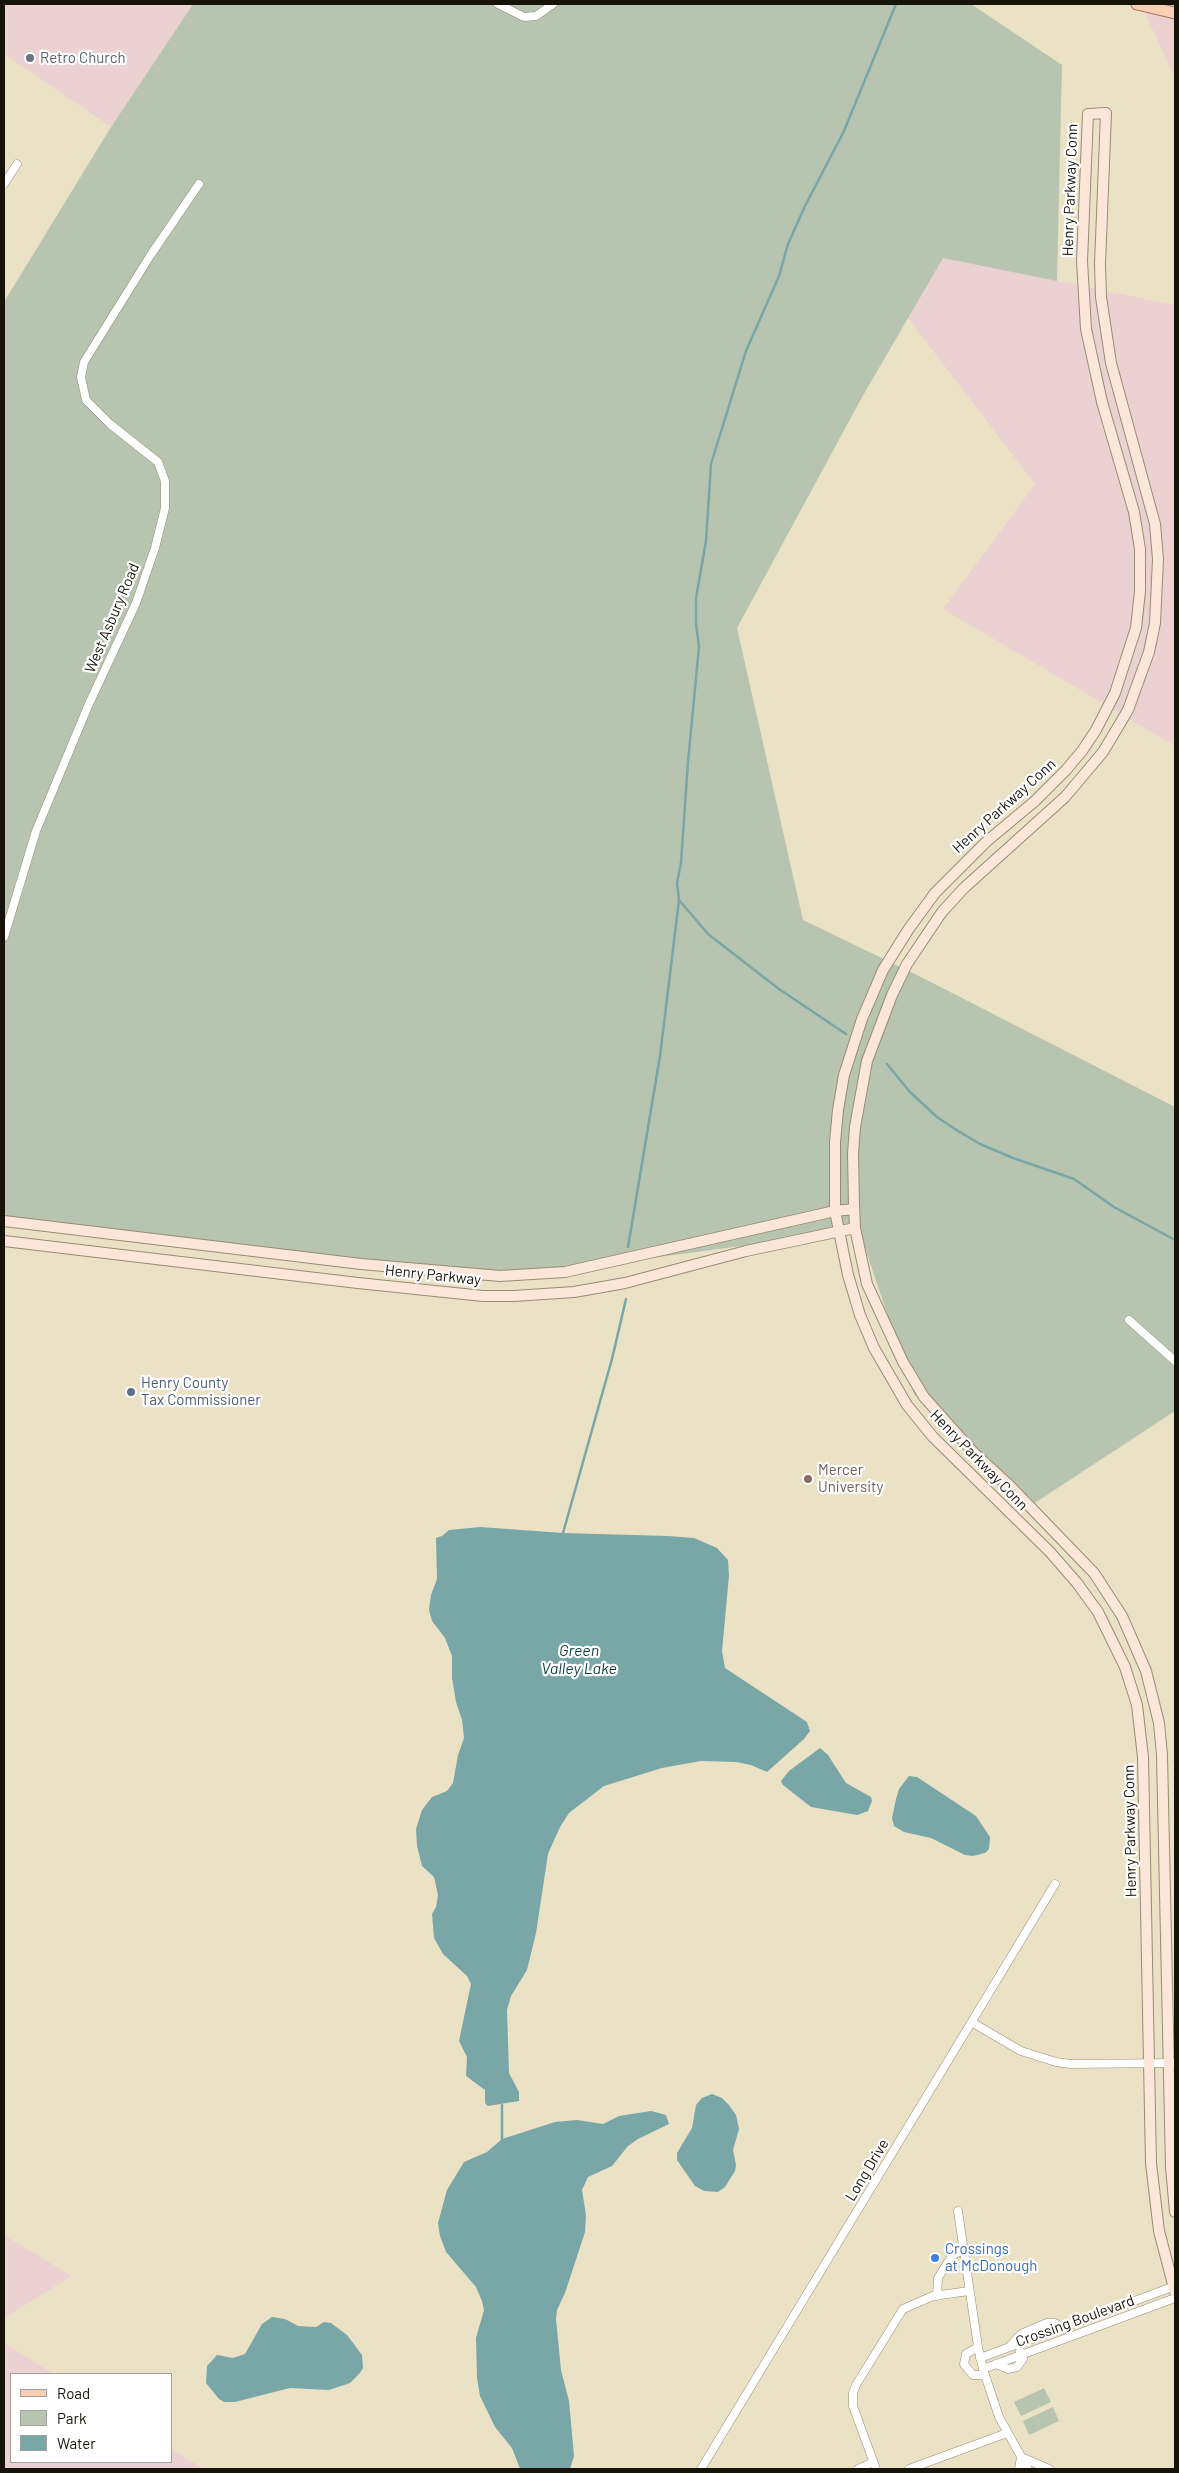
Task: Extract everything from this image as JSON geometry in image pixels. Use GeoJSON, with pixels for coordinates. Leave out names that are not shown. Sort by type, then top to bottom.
{"type":"FeatureCollection","features":[{"type":"Feature","properties":{"kind":"main road"},"geometry":{"type":"LineString","coordinates":[[1141,4],[1175,13]]}},
{"type":"Feature","properties":{"kind":"street"},"geometry":{"type":"LineString","coordinates":[[498,4],[524,17],[536,16],[553,4]]}},
{"type":"Feature","properties":{"kind":"street","name":"Henry Parkway Conn"},"geometry":{"type":"LineString","coordinates":[[1174,2288],[1159,2231],[1151,2163],[1143,1757],[1137,1705],[1125,1667],[1098,1612],[1077,1583],[1050,1552],[933,1437],[907,1405],[874,1348],[860,1315],[838,1231],[835,1211],[835,1142],[841,1093],[853,1043],[883,970],[908,930],[935,893],[986,842],[1035,801],[1082,751],[1096,730],[1115,693],[1136,628],[1140,591],[1140,549],[1134,512],[1102,402],[1086,329],[1082,261],[1088,114],[1106,113],[1100,264],[1101,297],[1111,363],[1155,524],[1158,593],[1149,652],[1128,710],[1104,752],[1082,780],[964,888],[942,912],[908,964],[880,1024],[863,1079],[853,1154],[854,1209],[855,1228],[867,1284],[903,1362],[924,1397],[974,1453],[1010,1486],[1094,1573],[1122,1616],[1146,1671],[1158,1718],[1162,1755],[1171,2063],[1170,2167],[1175,2212]]}},
{"type":"Feature","properties":{"kind":"street"},"geometry":{"type":"LineString","coordinates":[[4,184],[17,164]]}},
{"type":"Feature","properties":{"kind":"street","name":"West Asbury Road"},"geometry":{"type":"LineString","coordinates":[[4,937],[39,822],[88,706],[136,603],[155,548],[165,508],[165,481],[158,462],[110,424],[86,400],[81,377],[84,362],[150,256],[199,184]]}},
{"type":"Feature","properties":{"kind":"street","name":"Henry Parkway"},"geometry":{"type":"LineString","coordinates":[[4,1221],[360,1264],[500,1276],[565,1272],[835,1211],[854,1209]]}},
{"type":"Feature","properties":{"kind":"street","name":"Henry Parkway"},"geometry":{"type":"LineString","coordinates":[[4,1241],[368,1284],[483,1296],[514,1296],[574,1292],[625,1282],[746,1251],[855,1228]]}},
{"type":"Feature","properties":{"kind":"street"},"geometry":{"type":"LineString","coordinates":[[1130,1320],[1175,1361]]}},
{"type":"Feature","properties":{"kind":"street","name":"Long Drive"},"geometry":{"type":"LineString","coordinates":[[701,2469],[973,2023],[1055,1884]]}},
{"type":"Feature","properties":{"kind":"street"},"geometry":{"type":"LineString","coordinates":[[973,2023],[1021,2051],[1056,2062],[1070,2064],[1171,2063]]}},
{"type":"Feature","properties":{"kind":"street"},"geometry":{"type":"LineString","coordinates":[[958,2211],[980,2358],[992,2400],[1007,2433],[1028,2469]]}},
{"type":"Feature","properties":{"kind":"street"},"geometry":{"type":"LineString","coordinates":[[937,2296],[938,2278],[951,2257],[963,2249]]}},
{"type":"Feature","properties":{"kind":"street","name":"Crossing Boulevard"},"geometry":{"type":"LineString","coordinates":[[980,2358],[1174,2288]]}},
{"type":"Feature","properties":{"kind":"street"},"geometry":{"type":"LineString","coordinates":[[858,2469],[874,2466],[853,2406],[854,2390],[903,2309],[916,2302],[937,2296],[969,2291]]}},
{"type":"Feature","properties":{"kind":"street","name":"Crossing Boulevard"},"geometry":{"type":"LineString","coordinates":[[1021,2354],[1175,2298]]}},
{"type":"Feature","properties":{"kind":"street"},"geometry":{"type":"LineString","coordinates":[[1110,2310],[1114,2321]]}},
{"type":"Feature","properties":{"kind":"street","name":"Crossing Boulevard"},"geometry":{"type":"LineString","coordinates":[[1009,2347],[1021,2334],[1034,2328],[1050,2323],[1063,2327]]}},
{"type":"Feature","properties":{"kind":"street"},"geometry":{"type":"LineString","coordinates":[[1063,2327],[1067,2338]]}},
{"type":"Feature","properties":{"kind":"street"},"geometry":{"type":"LineString","coordinates":[[1034,2328],[1042,2347]]}},
{"type":"Feature","properties":{"kind":"street"},"geometry":{"type":"LineString","coordinates":[[978,2347],[966,2354],[964,2364],[973,2375],[984,2372],[996,2364],[1004,2368],[1013,2368],[1022,2362],[1018,2344]]}},
{"type":"Feature","properties":{"kind":"street"},"geometry":{"type":"LineString","coordinates":[[908,2469],[1007,2433]]}},
{"type":"Feature","properties":{"kind":"street"},"geometry":{"type":"LineString","coordinates":[[1019,2469],[1021,2457]]}},
{"type":"Feature","properties":{"kind":"street"},"geometry":{"type":"LineString","coordinates":[[1021,2457],[1049,2469]]}},
{"type":"Feature","properties":{"kind":"shaded area"},"geometry":{"type":"Polygon","coordinates":[[[4,4],[193,4],[111,127],[4,54],[4,4]]]}},
{"type":"Feature","properties":{"kind":"shaded area"},"geometry":{"type":"Polygon","coordinates":[[[1124,4],[1175,4],[1175,78],[1143,9],[1124,4]]]}},
{"type":"Feature","properties":{"kind":"shaded area"},"geometry":{"type":"Polygon","coordinates":[[[943,257],[1175,305],[1175,746],[943,609],[1035,484],[907,317],[943,257]]]}},
{"type":"Feature","properties":{"kind":"shaded area"},"geometry":{"type":"Polygon","coordinates":[[[4,2235],[72,2276],[4,2318],[4,2235]]]}},
{"type":"Feature","properties":{"kind":"shaded area"},"geometry":{"type":"Polygon","coordinates":[[[4,2343],[52,2373],[10,2373],[10,2463],[172,2463],[172,2450],[204,2469],[4,2469],[4,2343]]]}},
{"type":"Feature","properties":{"kind":"green space"},"geometry":{"type":"Polygon","coordinates":[[[193,4],[971,4],[1062,65],[1057,281],[943,258],[861,399],[737,628],[803,920],[917,975],[1175,1107],[1175,1411],[1021,1512],[914,1394],[859,1230],[475,1282],[4,1223],[4,302],[111,127],[193,4]]]}},
{"type":"Feature","properties":{"kind":"green space"},"geometry":{"type":"Polygon","coordinates":[[[1044,2388],[1051,2402],[1021,2416],[1014,2402],[1044,2388]]]}},
{"type":"Feature","properties":{"kind":"green space"},"geometry":{"type":"Polygon","coordinates":[[[1053,2407],[1059,2421],[1029,2435],[1023,2421],[1053,2407]]]}},
{"type":"Feature","properties":{"kind":"water","name":"Green Valley Lake"},"geometry":{"type":"Polygon","coordinates":[[[480,1527],[563,1533],[694,1538],[717,1548],[728,1560],[729,1576],[722,1651],[725,1668],[807,1722],[810,1731],[804,1739],[767,1772],[751,1765],[736,1762],[701,1761],[662,1768],[604,1786],[569,1813],[560,1827],[548,1854],[536,1933],[527,1970],[511,1996],[507,2010],[509,2073],[519,2092],[519,2101],[488,2106],[485,2103],[485,2090],[466,2076],[467,2057],[459,2041],[471,1984],[467,1976],[443,1954],[434,1938],[432,1914],[436,1907],[438,1895],[434,1877],[422,1866],[417,1846],[416,1829],[422,1810],[432,1797],[447,1791],[453,1783],[458,1755],[464,1738],[462,1720],[456,1702],[452,1678],[452,1656],[445,1638],[432,1621],[429,1610],[431,1595],[437,1579],[436,1538],[449,1530],[480,1527]]]}},
{"type":"Feature","properties":{"kind":"water"},"geometry":{"type":"Polygon","coordinates":[[[820,1748],[828,1755],[846,1783],[871,1797],[872,1801],[868,1811],[857,1815],[811,1807],[783,1785],[781,1781],[789,1771],[820,1748]]]}},
{"type":"Feature","properties":{"kind":"water"},"geometry":{"type":"Polygon","coordinates":[[[909,1776],[917,1777],[976,1816],[990,1837],[989,1849],[985,1853],[973,1856],[965,1855],[931,1838],[904,1832],[894,1826],[892,1818],[899,1789],[909,1776]]]}},
{"type":"Feature","properties":{"kind":"water"},"geometry":{"type":"Polygon","coordinates":[[[712,2094],[722,2098],[729,2105],[736,2115],[739,2129],[733,2150],[736,2165],[735,2171],[725,2187],[718,2192],[704,2191],[695,2186],[677,2160],[677,2153],[692,2128],[696,2105],[702,2098],[712,2094]]]}},
{"type":"Feature","properties":{"kind":"water"},"geometry":{"type":"Polygon","coordinates":[[[651,2111],[666,2115],[669,2124],[628,2146],[612,2166],[588,2177],[582,2190],[586,2215],[585,2232],[565,2293],[557,2310],[556,2319],[561,2370],[569,2401],[574,2456],[570,2469],[520,2469],[512,2448],[495,2427],[480,2396],[477,2378],[476,2338],[484,2310],[476,2287],[446,2252],[440,2236],[438,2223],[447,2190],[464,2162],[487,2152],[502,2139],[555,2122],[577,2120],[603,2124],[619,2116],[651,2111]]]}},
{"type":"Feature","properties":{"kind":"water"},"geometry":{"type":"Polygon","coordinates":[[[272,2317],[285,2319],[298,2326],[316,2327],[324,2322],[331,2323],[347,2335],[362,2355],[363,2368],[350,2383],[329,2390],[290,2388],[235,2402],[224,2402],[219,2399],[206,2383],[207,2366],[217,2355],[233,2358],[245,2354],[262,2324],[272,2317]]]}},
{"type":"Feature","properties":{"kind":"waterway"},"geometry":{"type":"LineString","coordinates":[[628,1247],[660,1056],[679,900],[677,883],[681,863],[699,647],[696,623],[696,598],[706,541],[711,464],[746,351],[779,276],[788,244],[805,206],[844,131],[896,4]]}},
{"type":"Feature","properties":{"kind":"waterway"},"geometry":{"type":"LineString","coordinates":[[679,900],[708,934],[779,989],[846,1034]]}},
{"type":"Feature","properties":{"kind":"waterway"},"geometry":{"type":"LineString","coordinates":[[887,1064],[910,1092],[937,1117],[958,1131],[980,1144],[1013,1158],[1074,1179],[1114,1207],[1175,1240]]}},
{"type":"Feature","properties":{"kind":"waterway"},"geometry":{"type":"LineString","coordinates":[[563,1533],[612,1359],[626,1299]]}},
{"type":"Feature","properties":{"kind":"waterway"},"geometry":{"type":"LineString","coordinates":[[502,2105],[502,2139]]}},
{"type":"Feature","properties":{"kind":"place","name":"Retro Church"},"geometry":{"type":"Point","coordinates":[30,58]}},
{"type":"Feature","properties":{"kind":"place","name":"Henry County Tax Commissioner"},"geometry":{"type":"Point","coordinates":[131,1392]}},
{"type":"Feature","properties":{"kind":"place","name":"Mercer University"},"geometry":{"type":"Point","coordinates":[808,1479]}},
{"type":"Feature","properties":{"kind":"place","name":"Crossings at McDonough"},"geometry":{"type":"Point","coordinates":[935,2258]}}]}
